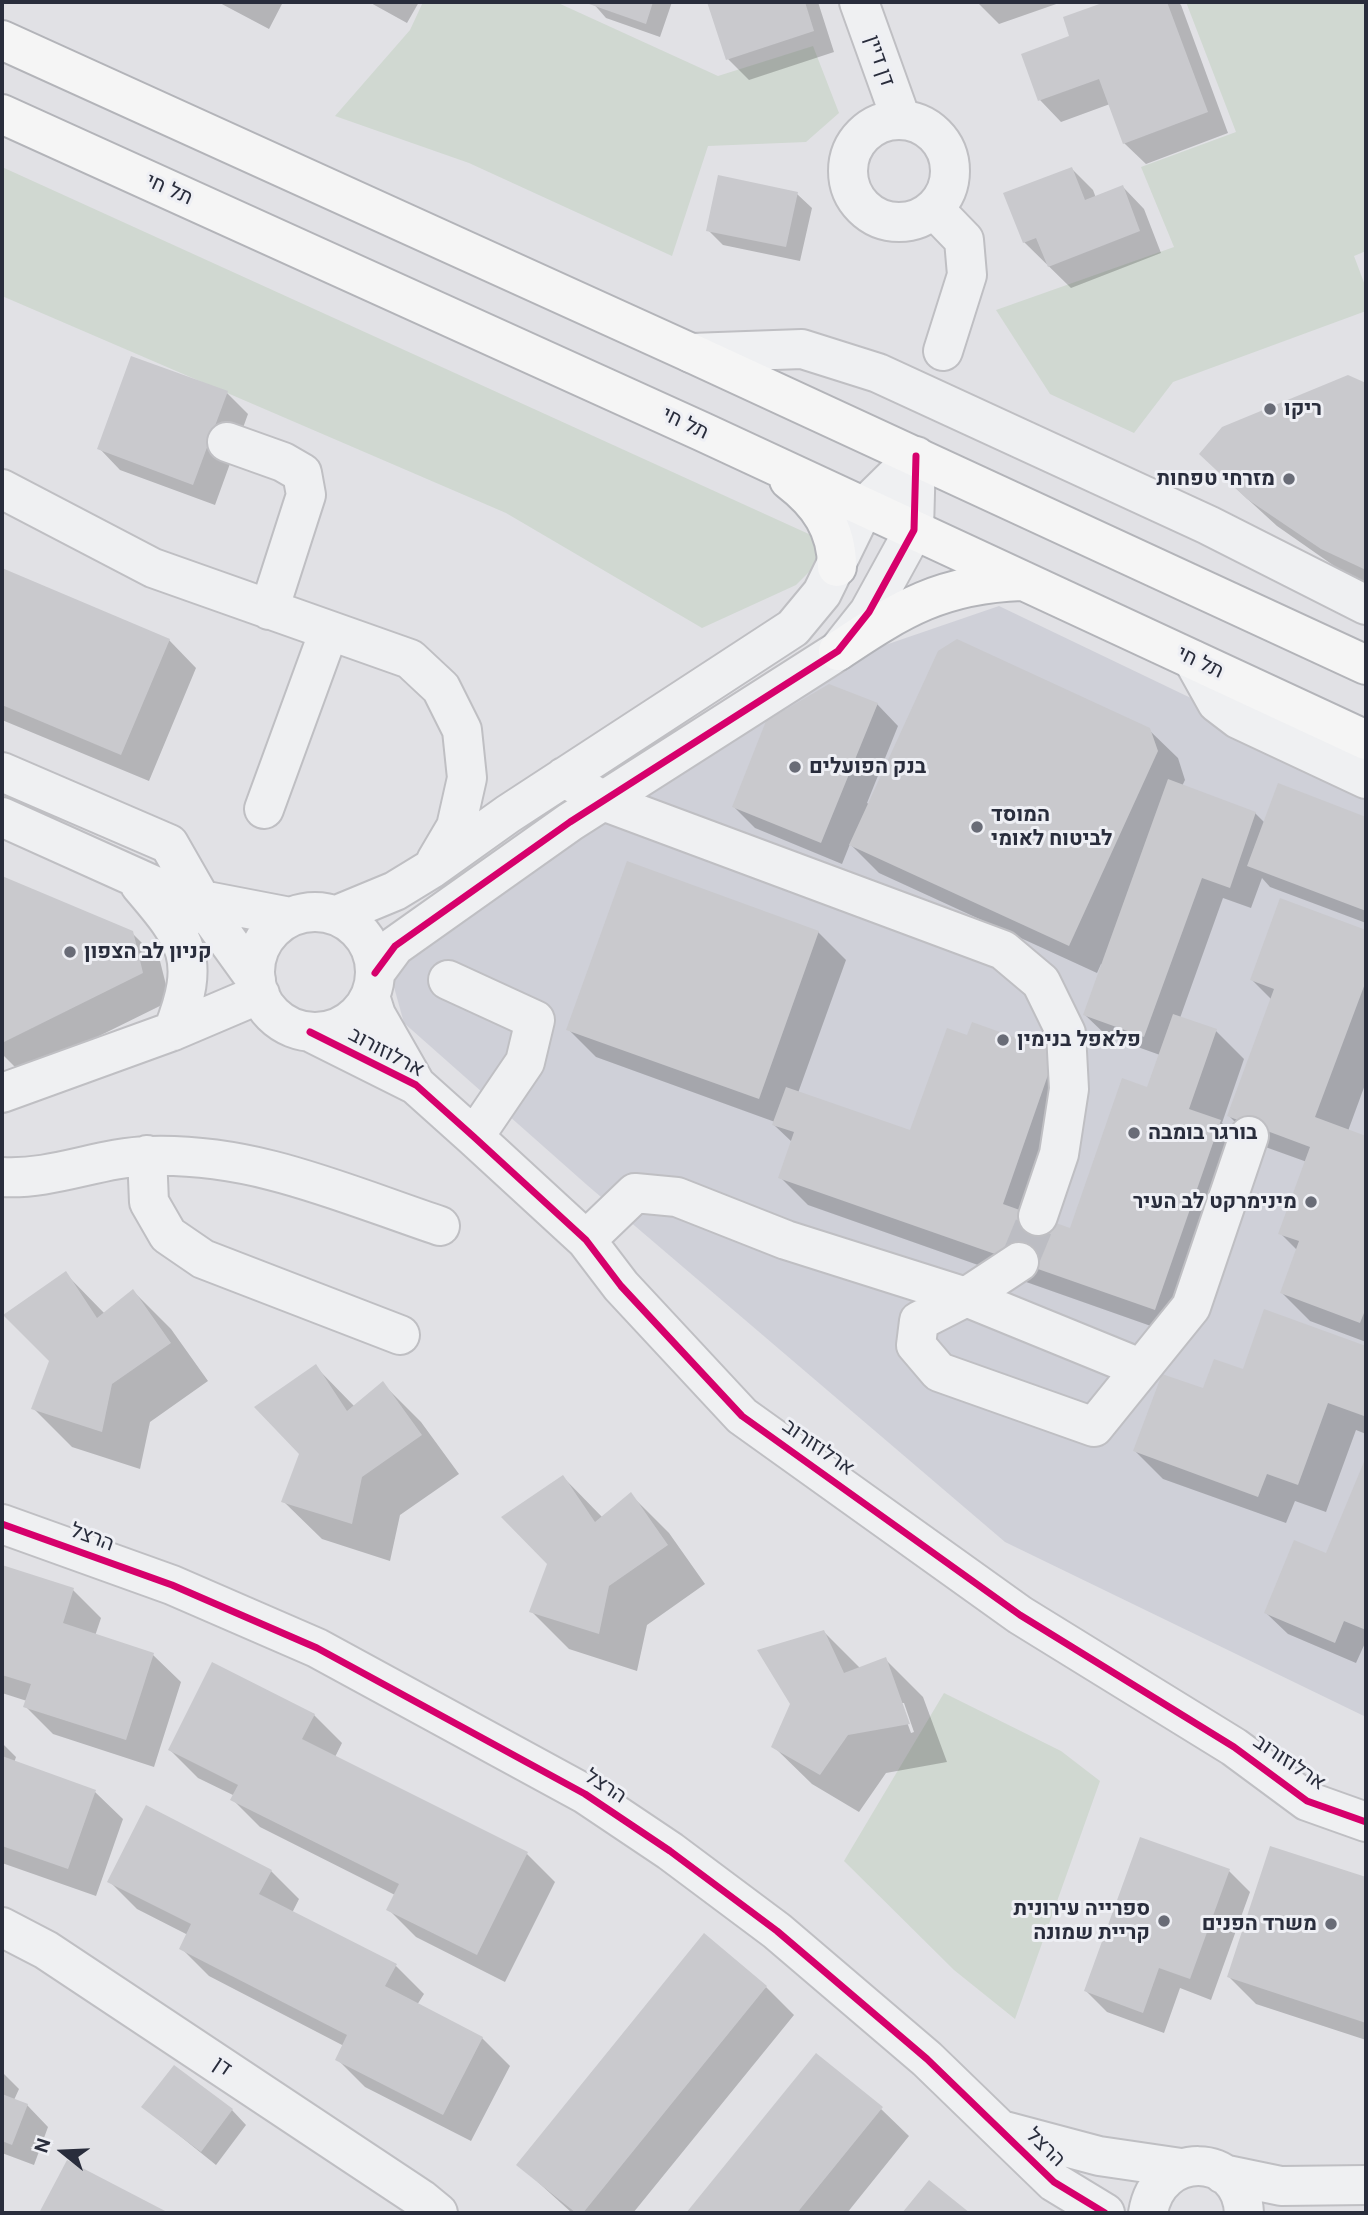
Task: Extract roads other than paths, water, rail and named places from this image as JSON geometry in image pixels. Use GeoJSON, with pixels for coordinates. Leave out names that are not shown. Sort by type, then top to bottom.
{"type":"FeatureCollection","features":[{"type":"Feature","properties":{"kind":"highway"},"geometry":{"type":"LineString","coordinates":[[2,40],[916,456],[1366,665]]}},
{"type":"Feature","properties":{"kind":"highway","name":"תל חי"},"geometry":{"type":"LineString","coordinates":[[2,114],[759,458],[1366,740]]}},
{"type":"Feature","properties":{"kind":"highway"},"geometry":{"type":"LineString","coordinates":[[759,458],[796,486],[822,512],[833,534],[837,567]]}},
{"type":"Feature","properties":{"kind":"highway"},"geometry":{"type":"LineString","coordinates":[[838,651],[895,613],[943,592],[981,582],[1024,581]]}},
{"type":"Feature","properties":{"kind":"street","name":"דן דיין"},"geometry":{"type":"LineString","coordinates":[[859,2],[901,118]]}},
{"type":"Feature","properties":{"kind":"street"},"geometry":{"type":"LineString","coordinates":[[901,118],[923,124],[937,135],[950,161],[947,190],[934,209],[916,219],[897,223],[879,219],[859,204],[850,188],[847,171],[851,149],[862,134],[881,122],[901,118]]}},
{"type":"Feature","properties":{"kind":"street"},"geometry":{"type":"LineString","coordinates":[[934,209],[964,240],[967,275],[943,351]]}},
{"type":"Feature","properties":{"kind":"street"},"geometry":{"type":"LineString","coordinates":[[691,353],[802,349],[878,373],[1208,525],[1366,605]]}},
{"type":"Feature","properties":{"kind":"street"},"geometry":{"type":"LineString","coordinates":[[227,442],[282,462],[302,474],[306,495],[269,610]]}},
{"type":"Feature","properties":{"kind":"street"},"geometry":{"type":"LineString","coordinates":[[337,915],[395,891],[431,869],[564,777],[793,628],[815,604],[837,567],[864,507],[916,456]]}},
{"type":"Feature","properties":{"kind":"street"},"geometry":{"type":"LineString","coordinates":[[2,772],[169,844],[188,897],[212,919],[264,997],[292,1027],[310,1031],[328,1030],[345,1023],[360,1012],[395,946],[603,801],[838,651],[869,612],[914,530],[916,456]]}},
{"type":"Feature","properties":{"kind":"street"},"geometry":{"type":"LineString","coordinates":[[2,489],[153,568],[411,659],[442,688],[462,730],[467,778],[456,827],[431,869]]}},
{"type":"Feature","properties":{"kind":"street"},"geometry":{"type":"LineString","coordinates":[[264,809],[329,631]]}},
{"type":"Feature","properties":{"kind":"street"},"geometry":{"type":"LineString","coordinates":[[1193,660],[1217,703],[1238,719],[1366,779]]}},
{"type":"Feature","properties":{"kind":"street"},"geometry":{"type":"LineString","coordinates":[[564,777],[603,801],[1003,950],[1041,982],[1066,1033],[1069,1089],[1059,1154],[1038,1216]]}},
{"type":"Feature","properties":{"kind":"street"},"geometry":{"type":"LineString","coordinates":[[2,817],[188,897],[290,917],[322,911],[337,915],[353,925],[365,938],[373,954],[373,985]]}},
{"type":"Feature","properties":{"kind":"street"},"geometry":{"type":"LineString","coordinates":[[132,875],[172,923],[190,966],[186,998],[173,1031]]}},
{"type":"Feature","properties":{"kind":"street"},"geometry":{"type":"LineString","coordinates":[[264,997],[256,961],[263,943],[274,928],[290,917]]}},
{"type":"Feature","properties":{"kind":"street"},"geometry":{"type":"LineString","coordinates":[[448,980],[535,1020],[525,1062],[474,1137]]}},
{"type":"Feature","properties":{"kind":"street","name":"ארלוזורוב"},"geometry":{"type":"LineString","coordinates":[[373,985],[376,1016],[415,1085]]}},
{"type":"Feature","properties":{"kind":"street"},"geometry":{"type":"LineString","coordinates":[[2,1093],[264,997]]}},
{"type":"Feature","properties":{"kind":"street","name":"ארלוזורוב"},"geometry":{"type":"LineString","coordinates":[[310,1031],[415,1085],[474,1137],[586,1240],[621,1286],[742,1416],[1020,1615],[1234,1747],[1307,1801],[1366,1822]]}},
{"type":"Feature","properties":{"kind":"street"},"geometry":{"type":"LineString","coordinates":[[1019,1262],[966,1297],[919,1321],[916,1345],[939,1372],[1094,1427],[1191,1307],[1249,1136]]}},
{"type":"Feature","properties":{"kind":"street"},"geometry":{"type":"LineString","coordinates":[[147,1156],[149,1202],[168,1235],[203,1259],[400,1335]]}},
{"type":"Feature","properties":{"kind":"street"},"geometry":{"type":"LineString","coordinates":[[2,1177],[31,1178],[147,1156],[215,1158],[263,1166],[440,1226]]}},
{"type":"Feature","properties":{"kind":"street"},"geometry":{"type":"LineString","coordinates":[[586,1240],[635,1193],[677,1197],[786,1240],[966,1297],[1140,1368]]}},
{"type":"Feature","properties":{"kind":"street","name":"הרצל"},"geometry":{"type":"LineString","coordinates":[[2,1524],[172,1585],[317,1648],[562,1780],[670,1851],[777,1931],[927,2059],[1054,2182],[1105,2213]]}},
{"type":"Feature","properties":{"kind":"street","name":"דן"},"geometry":{"type":"LineString","coordinates":[[2,1927],[46,1950],[438,2213]]}},
{"type":"Feature","properties":{"kind":"street","name":"הרצל"},"geometry":{"type":"LineString","coordinates":[[999,2129],[1040,2143],[1099,2156],[1181,2168],[1210,2167],[1223,2174]]}},
{"type":"Feature","properties":{"kind":"street"},"geometry":{"type":"LineString","coordinates":[[1148,2213],[1157,2185],[1181,2168]]}},
{"type":"Feature","properties":{"kind":"street"},"geometry":{"type":"LineString","coordinates":[[1223,2174],[1281,2186],[1366,2185]]}},
{"type":"Feature","properties":{"kind":"street"},"geometry":{"type":"LineString","coordinates":[[1223,2174],[1241,2196],[1244,2213]]}},
{"type":"Feature","properties":{"kind":"street"},"geometry":{"type":"LineString","coordinates":[[1297,2213],[1366,2185]]}},
{"type":"Feature","properties":{"kind":"tunnel"},"geometry":{"type":"LineString","coordinates":[[1019,1262],[1038,1216]]}},
{"type":"Feature","properties":{"kind":"place","name":"ריקו"},"geometry":{"type":"Point","coordinates":[1270,409]}},
{"type":"Feature","properties":{"kind":"place","name":"מזרחי טפחות"},"geometry":{"type":"Point","coordinates":[1289,479]}},
{"type":"Feature","properties":{"kind":"place","name":"בנק הפועלים"},"geometry":{"type":"Point","coordinates":[795,767]}},
{"type":"Feature","properties":{"kind":"place","name":"המוסד לביטוח לאומי"},"geometry":{"type":"Point","coordinates":[977,827]}},
{"type":"Feature","properties":{"kind":"place","name":"קניון לב הצפון"},"geometry":{"type":"Point","coordinates":[70,952]}},
{"type":"Feature","properties":{"kind":"place","name":"פלאפל בנימין"},"geometry":{"type":"Point","coordinates":[1003,1040]}},
{"type":"Feature","properties":{"kind":"place","name":"בורגר בומבה"},"geometry":{"type":"Point","coordinates":[1134,1133]}},
{"type":"Feature","properties":{"kind":"place","name":"מינימרקט לב העיר"},"geometry":{"type":"Point","coordinates":[1311,1202]}},
{"type":"Feature","properties":{"kind":"place","name":"ספרייה עירונית קריית שמונה"},"geometry":{"type":"Point","coordinates":[1164,1921]}},
{"type":"Feature","properties":{"kind":"place","name":"משרד הפנים"},"geometry":{"type":"Point","coordinates":[1331,1924]}}]}
